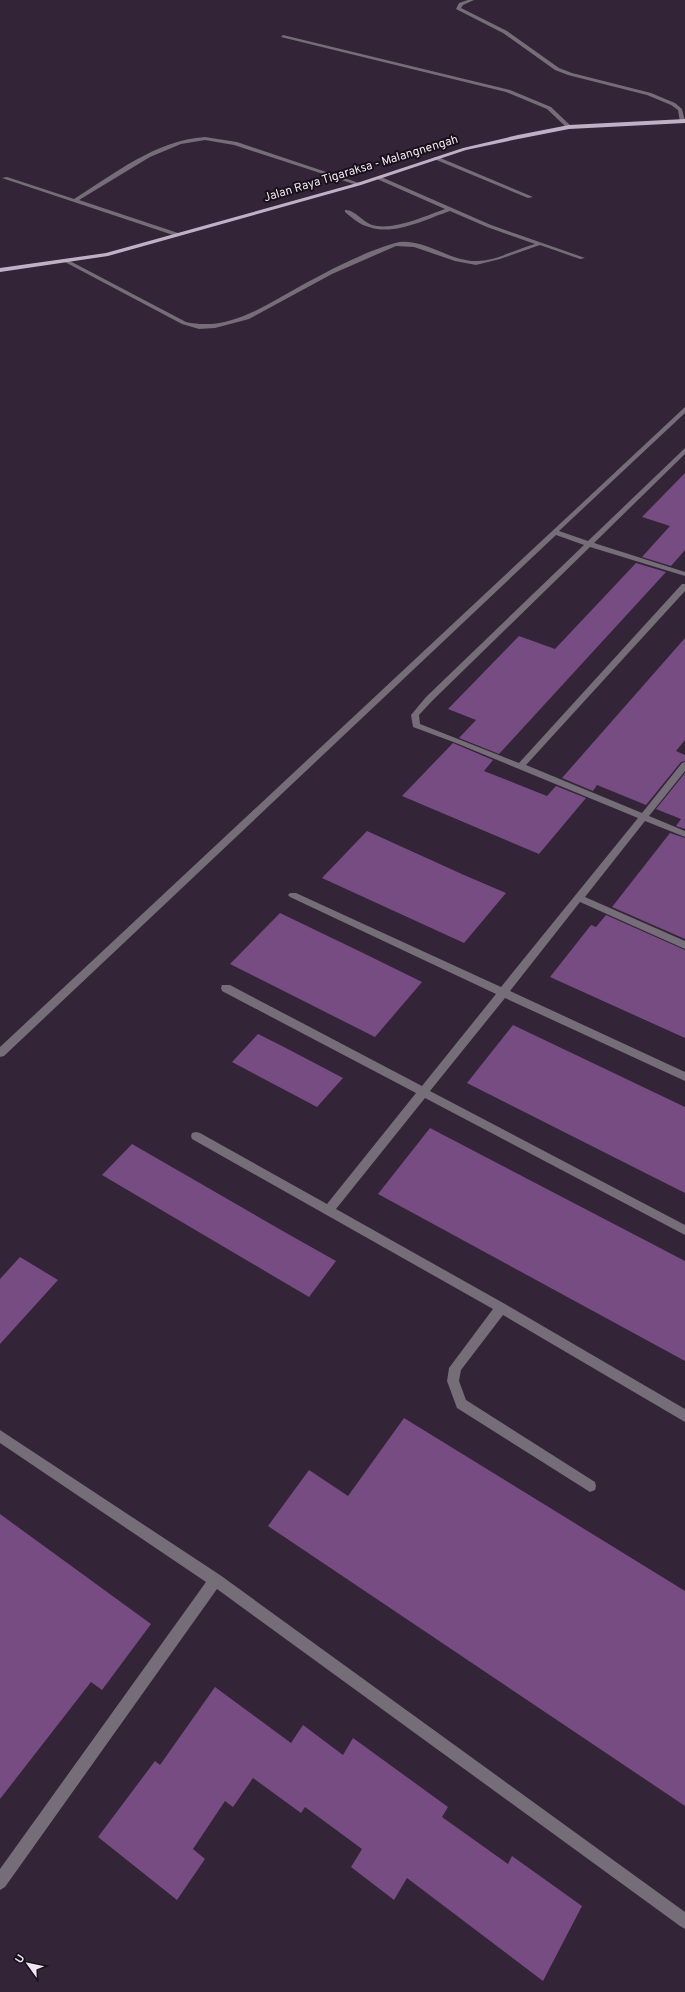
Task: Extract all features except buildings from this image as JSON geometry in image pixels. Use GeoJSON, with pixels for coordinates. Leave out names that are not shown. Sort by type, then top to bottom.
{"type":"FeatureCollection","features":[{"type":"Feature","properties":{"kind":"main road","name":"Jalan Raya Tigaraksa - Malangnengah"},"geometry":{"type":"LineString","coordinates":[[0,270],[106,255],[176,234],[359,184],[465,149],[568,127],[684,121]]}},
{"type":"Feature","properties":{"kind":"street"},"geometry":{"type":"LineString","coordinates":[[472,0],[461,4],[458,8],[505,32],[557,69],[660,98],[680,109],[684,121]]}},
{"type":"Feature","properties":{"kind":"street"},"geometry":{"type":"LineString","coordinates":[[283,36],[508,91],[549,108],[568,127]]}},
{"type":"Feature","properties":{"kind":"street"},"geometry":{"type":"LineString","coordinates":[[76,200],[155,154],[194,140],[208,138],[217,139],[359,184]]}},
{"type":"Feature","properties":{"kind":"street"},"geometry":{"type":"LineString","coordinates":[[436,158],[530,197]]}},
{"type":"Feature","properties":{"kind":"street"},"geometry":{"type":"LineString","coordinates":[[5,178],[176,234]]}},
{"type":"Feature","properties":{"kind":"street"},"geometry":{"type":"LineString","coordinates":[[379,178],[489,226],[582,258]]}},
{"type":"Feature","properties":{"kind":"street"},"geometry":{"type":"LineString","coordinates":[[347,211],[369,226],[380,229],[396,226],[451,209]]}},
{"type":"Feature","properties":{"kind":"street"},"geometry":{"type":"LineString","coordinates":[[66,261],[184,323],[192,326],[204,327],[226,324],[244,319],[272,306],[304,286],[347,264],[397,244],[428,250],[477,263],[540,244]]}},
{"type":"Feature","properties":{"kind":"street"},"geometry":{"type":"LineString","coordinates":[[0,1053],[685,409]]}},
{"type":"Feature","properties":{"kind":"street"},"geometry":{"type":"LineString","coordinates":[[685,450],[415,715],[416,725],[521,766],[685,834]]}},
{"type":"Feature","properties":{"kind":"street"},"geometry":{"type":"LineString","coordinates":[[555,532],[685,574]]}},
{"type":"Feature","properties":{"kind":"street"},"geometry":{"type":"LineString","coordinates":[[521,766],[685,586]]}},
{"type":"Feature","properties":{"kind":"street"},"geometry":{"type":"LineString","coordinates":[[329,1210],[685,765]]}},
{"type":"Feature","properties":{"kind":"street"},"geometry":{"type":"LineString","coordinates":[[293,895],[685,1077]]}},
{"type":"Feature","properties":{"kind":"street"},"geometry":{"type":"LineString","coordinates":[[579,898],[685,945]]}},
{"type":"Feature","properties":{"kind":"street"},"geometry":{"type":"LineString","coordinates":[[226,988],[685,1230]]}},
{"type":"Feature","properties":{"kind":"street"},"geometry":{"type":"LineString","coordinates":[[196,1136],[501,1308],[685,1416]]}},
{"type":"Feature","properties":{"kind":"street"},"geometry":{"type":"LineString","coordinates":[[501,1308],[454,1368],[453,1381],[461,1404],[590,1486]]}},
{"type":"Feature","properties":{"kind":"street"},"geometry":{"type":"LineString","coordinates":[[0,1436],[215,1580],[685,1921]]}},
{"type":"Feature","properties":{"kind":"street"},"geometry":{"type":"LineString","coordinates":[[0,1882],[215,1580]]}}]}
